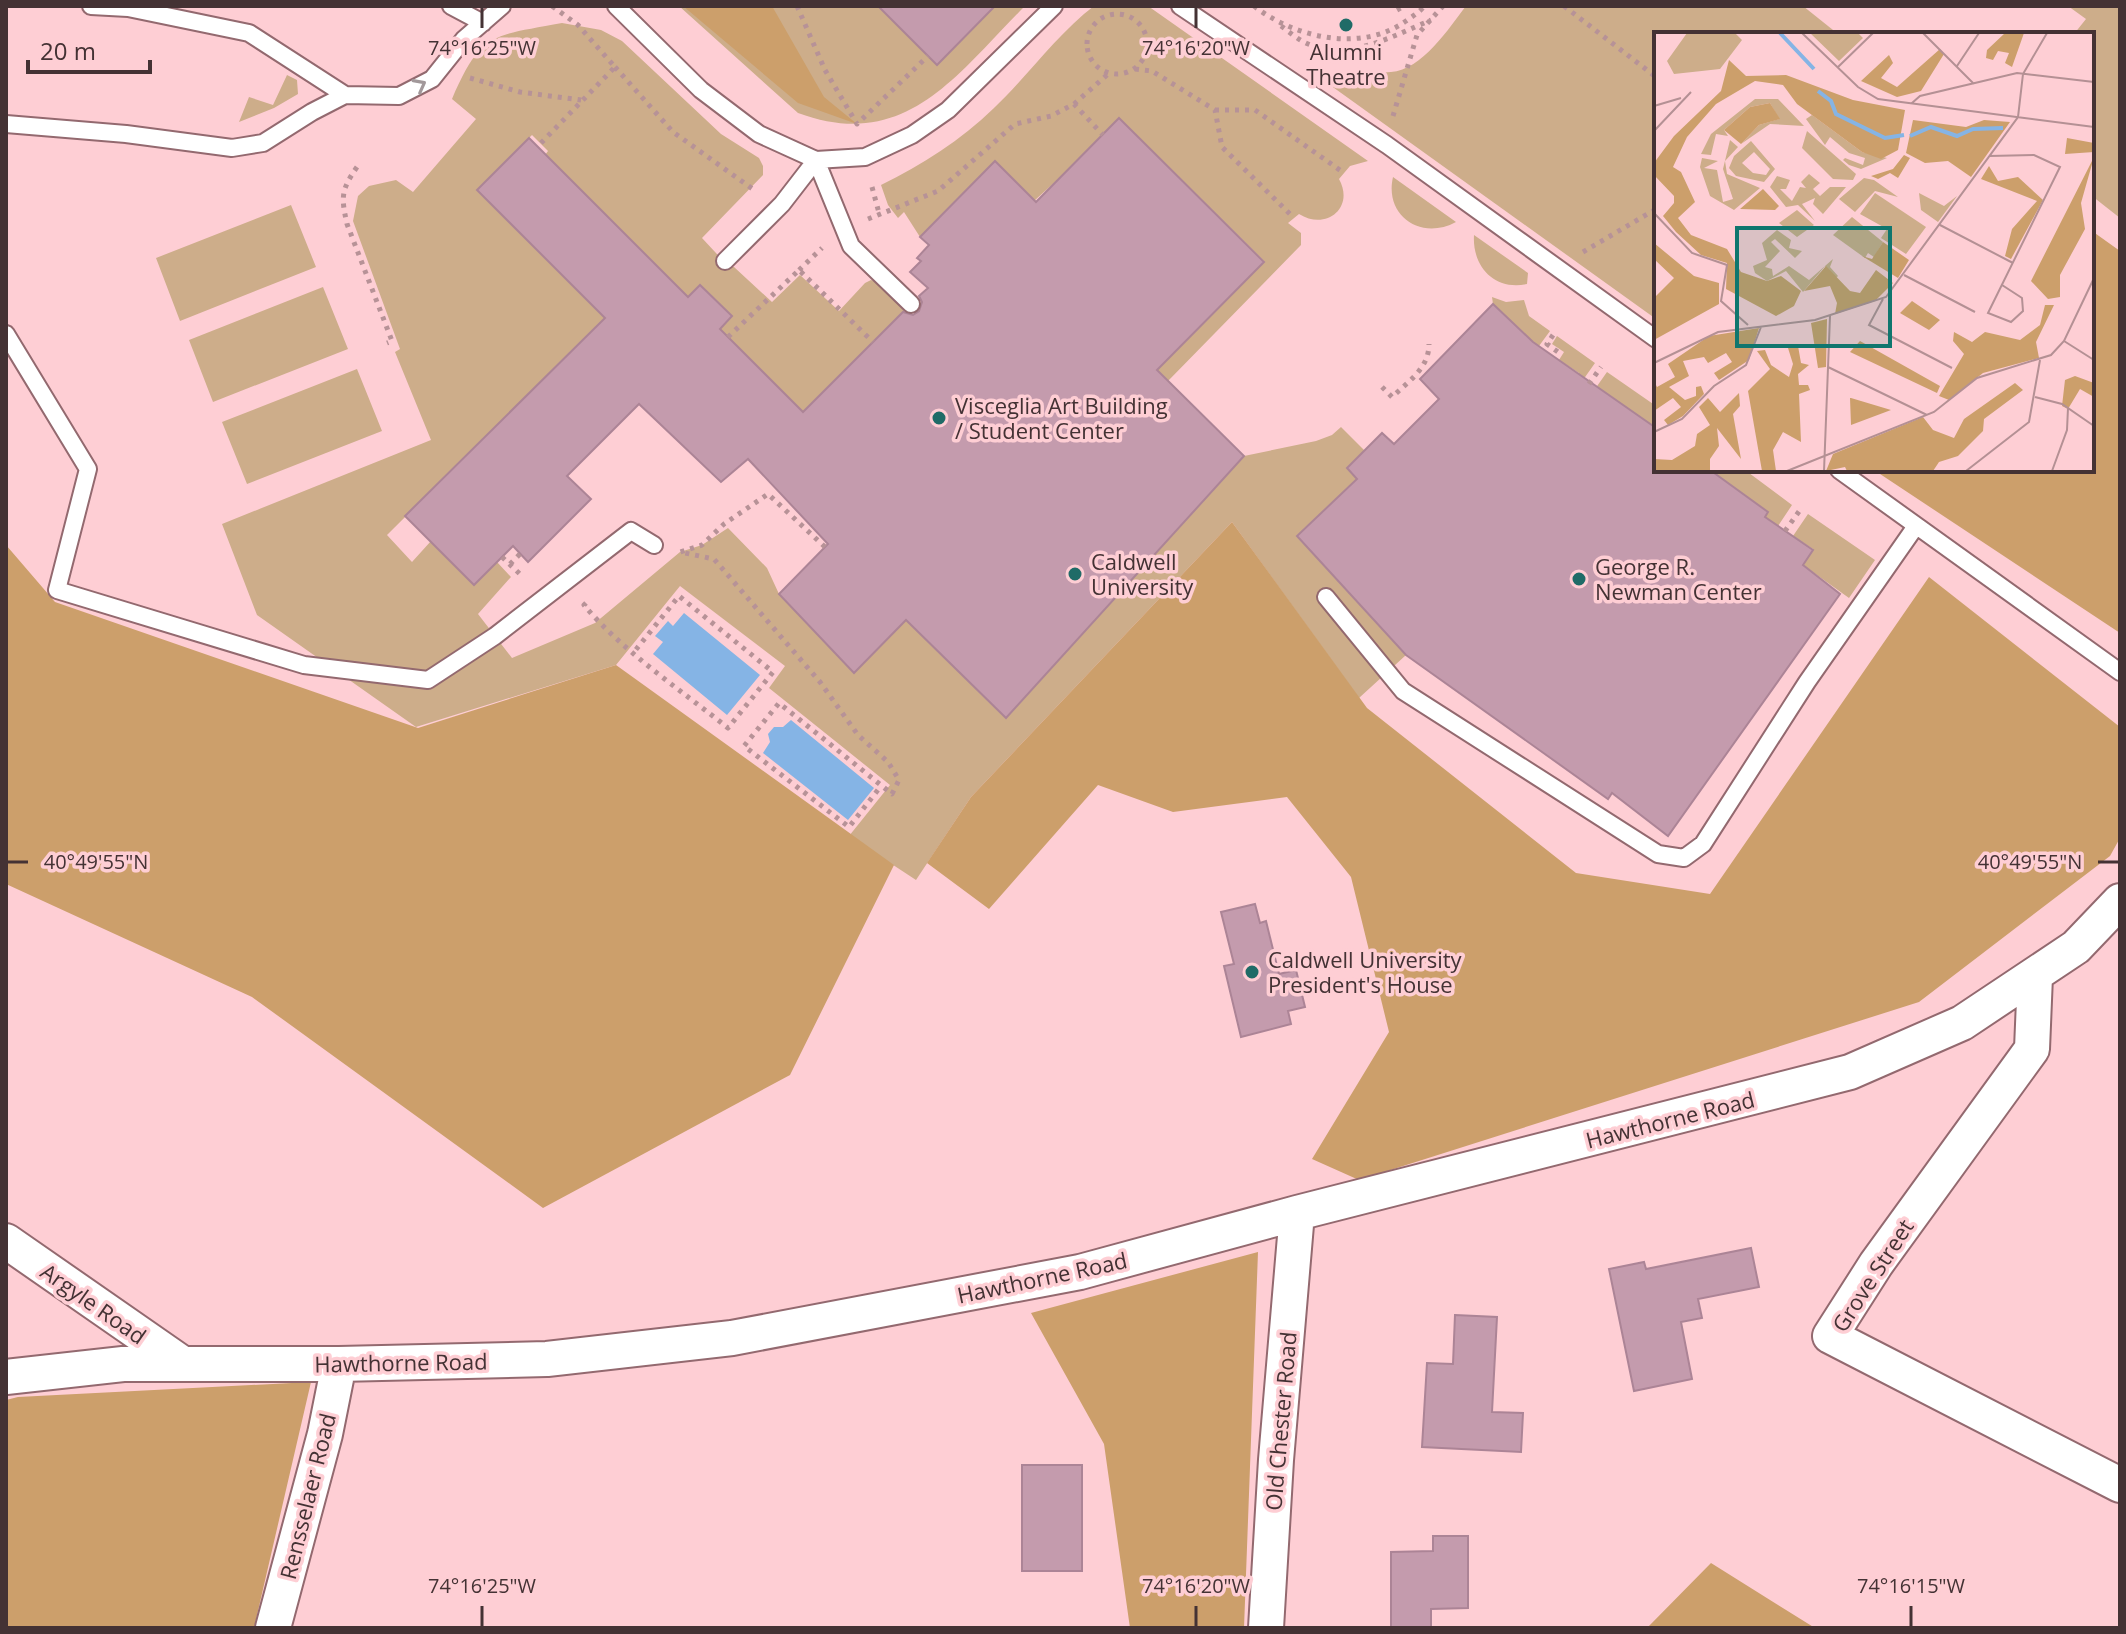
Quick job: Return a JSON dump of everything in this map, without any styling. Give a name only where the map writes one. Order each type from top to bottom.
[{"type":"street","name":"Hawthorne Road","points":[[6,1377],[123,1364],[339,1364],[547,1359],[732,1338],[1080,1272],[1297,1213],[1850,1072],[1962,1023],[2076,947],[2120,901]]},
{"type":"street","name":"Grove Street","points":[[2035,976],[2032,1049],[1876,1264],[1830,1336],[2120,1485]]},
{"type":"street","name":"Old Chester Road","points":[[1266,1628],[1276,1460],[1297,1213]]},
{"type":"street","name":"Argyle Road","points":[[6,1241],[183,1364]]},
{"type":"street","name":"Rensselaer Road","points":[[273,1628],[325,1434],[339,1364]]},
{"type":"lane","points":[[91,6],[128,8],[249,33],[345,95]]},
{"type":"lane","points":[[451,6],[483,23]]},
{"type":"lane","points":[[6,124],[126,134],[232,148],[263,143],[345,95],[399,96],[432,79],[464,39],[502,6]]},
{"type":"lane","points":[[616,6],[701,90],[759,134],[816,160],[865,157],[912,135],[948,110],[1054,6]]},
{"type":"lane","points":[[1180,6],[1387,145],[1654,338]]},
{"type":"lane","points":[[725,261],[782,204],[816,160]]},
{"type":"lane","points":[[816,160],[851,246],[911,304]]},
{"type":"lane","points":[[6,334],[88,469],[57,590],[304,665],[428,680],[495,636],[631,531],[654,545]]},
{"type":"lane","points":[[1842,472],[2120,672]]},
{"type":"lane","points":[[1326,597],[1403,691],[1658,854],[1684,858],[1703,844],[1807,682],[1916,526]]},
{"type":"path","points":[[552,6],[578,25],[673,132],[754,190]]},
{"type":"path","points":[[797,6],[825,70],[857,124],[928,56]]},
{"type":"path","points":[[1109,6],[1114,14]]},
{"type":"path","points":[[1254,6],[1305,43],[1334,50],[1377,44],[1431,20]]},
{"type":"path","points":[[1397,10],[1404,6]]},
{"type":"path","points":[[1271,19],[1305,33],[1335,39],[1370,36],[1398,27],[1424,6]]},
{"type":"path","points":[[1389,129],[1417,35],[1443,6]]},
{"type":"path","points":[[1564,6],[1654,75]]},
{"type":"path","points":[[1135,69],[1147,52],[1146,33],[1133,18],[1114,14],[1095,22],[1086,41],[1087,52],[1092,61],[1108,74],[1118,75],[1135,69],[1152,71],[1215,110],[1255,110],[1344,173]]},
{"type":"path","points":[[541,143],[615,67]]},
{"type":"path","points":[[441,68],[520,92],[582,100]]},
{"type":"path","points":[[866,220],[938,191],[1015,124],[1051,116],[1074,104],[1108,74]]},
{"type":"path","points":[[1074,104],[1103,135]]},
{"type":"path","points":[[1215,110],[1222,147],[1294,218]]},
{"type":"path","points":[[357,167],[343,188],[344,209],[392,341],[387,343]]},
{"type":"path","points":[[872,187],[879,213]]},
{"type":"path","points":[[1572,259],[1654,210]]},
{"type":"path","points":[[728,337],[799,270],[873,342]]},
{"type":"path","points":[[1553,335],[1547,344],[1558,352],[1554,356]]},
{"type":"path","points":[[1382,387],[1392,397],[1425,365],[1429,344]]},
{"type":"path","points":[[1589,384],[1601,367]]},
{"type":"path","points":[[680,552],[702,545],[724,524],[768,494],[825,547]]},
{"type":"path","points":[[1785,531],[1800,510]]},
{"type":"path","points":[[654,545],[714,559],[820,682],[858,735],[888,762],[899,780],[892,794],[779,703],[744,746],[849,827],[881,786]]},
{"type":"path","points":[[510,564],[520,554]]},
{"type":"path","points":[[502,557],[522,576]]},
{"type":"path","points":[[595,595],[584,605],[597,621],[634,652],[728,728],[773,672],[679,596],[634,652]]},
{"type":"shaded area","points":[[679,6],[1025,6],[952,80],[926,100],[899,115],[869,123],[836,123],[798,113]]},
{"type":"shaded area","points":[[683,6],[772,6],[824,97],[857,124],[798,103]]},
{"type":"shaded area","points":[[1094,6],[1148,6],[1368,161],[1350,166],[1339,179],[1343,199],[1335,214],[1319,220],[1299,214],[1288,223],[1301,233],[1301,245],[1168,381],[1157,370],[1264,261],[1122,121],[1034,201],[995,162],[920,237],[904,212],[898,218],[888,205],[881,185],[968,131]]},
{"type":"shaded area","points":[[1466,6],[1803,6],[1836,32],[1654,32],[1654,318],[1330,85],[1354,73],[1402,69],[1424,56]]},
{"type":"shaded area","points":[[2068,6],[2120,6],[2120,218],[2094,198],[2094,32],[2076,32],[2086,19]]},
{"type":"shaded area","points":[[562,23],[601,30],[622,41],[721,134],[759,158],[763,175],[702,238],[729,267],[734,267],[772,302],[800,275],[839,311],[871,280],[877,282],[904,311],[803,412],[720,329],[732,316],[700,285],[688,297],[545,155],[548,151],[532,135],[477,190],[605,318],[387,535],[412,562],[431,541],[474,584],[497,562],[511,577],[478,614],[512,658],[595,623],[680,552],[702,545],[728,528],[767,568],[779,594],[854,673],[906,620],[1006,718],[1244,456],[1316,441],[1332,435],[1341,427],[1365,451],[1357,479],[1406,655],[1359,698],[1232,522],[971,797],[916,880],[849,836],[890,785],[769,688],[785,666],[680,586],[616,665],[416,727],[257,615],[222,524],[431,440],[395,352],[400,349],[353,221],[358,196],[369,186],[396,180],[413,192],[476,119],[452,99],[472,60],[482,48],[505,35]]},
{"type":"shaded area","points":[[287,75],[297,80],[298,94],[239,122],[249,97],[273,105]]},
{"type":"shaded area","points":[[1393,177],[1456,222],[1430,228],[1408,221],[1394,203]]},
{"type":"shaded area","points":[[291,205],[316,267],[180,321],[156,258]]},
{"type":"shaded area","points":[[2094,232],[2120,251],[2120,633],[1877,472],[2094,472]]},
{"type":"shaded area","points":[[1474,235],[1528,273],[1527,284],[1505,284],[1488,274],[1477,257]]},
{"type":"shaded area","points":[[323,287],[348,349],[213,402],[189,340]]},
{"type":"shaded area","points":[[1492,297],[1506,302],[1524,300],[1529,316],[1550,331],[1539,346],[1521,336],[1522,331],[1493,304]]},
{"type":"shaded area","points":[[1557,336],[1595,363],[1583,380],[1577,376],[1579,373],[1559,360],[1564,352],[1552,344]]},
{"type":"shaded area","points":[[357,369],[382,431],[247,484],[222,422]]},
{"type":"shaded area","points":[[1607,372],[1654,405],[1654,427],[1595,389]]},
{"type":"shaded area","points":[[1713,472],[1748,472],[1792,505],[1778,526],[1765,517],[1768,512]]},
{"type":"shaded area","points":[[1808,514],[1875,560],[1849,598],[1803,565],[1813,549],[1793,536]]},
{"type":"shaded area","points":[[1232,522],[1367,708],[1576,873],[1710,894],[1929,577],[2120,727],[2120,838],[2110,856],[1919,1002],[1359,1180],[1312,1159],[1389,1032],[1351,877],[1287,797],[1173,812],[1098,785],[989,909],[927,863],[971,797]]},
{"type":"shaded area","points":[[6,545],[55,602],[418,728],[616,665],[894,865],[790,1075],[543,1208],[252,997],[6,884]]},
{"type":"shaded area","points":[[1258,1252],[1244,1628],[1130,1628],[1104,1444],[1031,1313]]},
{"type":"shaded area","points":[[311,1382],[254,1628],[6,1628],[6,1400]]},
{"type":"shaded area","points":[[1711,1563],[1815,1628],[1647,1628]]},
{"type":"water","points":[[684,613],[760,675],[727,715],[653,654],[663,642],[655,636],[668,621],[673,626]]},
{"type":"water","points":[[791,720],[874,788],[848,820],[763,753],[770,742],[768,734],[774,727],[783,727]]},
{"type":"building","points":[[878,6],[995,6],[937,65]]},
{"type":"building","name":"Visceglia Art Building / Student Center","points":[[1119,118],[1264,262],[1157,370],[1244,456],[1006,718],[906,620],[854,673],[779,594],[828,544],[748,459],[721,482],[639,404],[567,476],[591,499],[528,562],[513,546],[474,585],[405,516],[605,318],[477,190],[529,138],[688,297],[700,285],[732,316],[720,329],[803,412],[903,312],[913,315],[919,311],[922,302],[919,296],[928,288],[910,272],[921,261],[917,258],[929,245],[920,237],[995,161],[1036,202]]},
{"type":"building","name":"George R. Newman Center","points":[[1493,304],[1533,342],[1654,427],[1654,472],[1713,472],[1768,512],[1765,517],[1813,550],[1803,565],[1840,594],[1668,836],[1612,793],[1608,799],[1406,655],[1297,536],[1357,479],[1347,468],[1382,433],[1394,444],[1439,399],[1420,379]]},
{"type":"building","name":"Caldwell University President's House","points":[[1255,904],[1260,923],[1266,921],[1279,974],[1296,970],[1305,1007],[1288,1011],[1291,1024],[1241,1037],[1224,966],[1234,964],[1221,912]]},
{"type":"building","points":[[1751,1248],[1759,1287],[1698,1299],[1702,1318],[1681,1322],[1692,1379],[1634,1391],[1609,1269],[1644,1262],[1646,1269]]},
{"type":"building","points":[[1455,1315],[1497,1317],[1492,1412],[1523,1413],[1521,1452],[1422,1447],[1427,1363],[1453,1364]]},
{"type":"building","points":[[1022,1465],[1082,1465],[1082,1571],[1022,1571]]},
{"type":"building","points":[[1433,1536],[1468,1536],[1468,1608],[1431,1609],[1431,1628],[1391,1628],[1391,1552],[1433,1551]]},
{"type":"place","name":"Alumni Theatre","points":[[1346,25]]},
{"type":"place","name":"Visceglia Art Building / Student Center","points":[[939,418]]},
{"type":"place","name":"Caldwell University","points":[[1075,574]]},
{"type":"place","name":"George R. Newman Center","points":[[1579,579]]},
{"type":"place","name":"Caldwell University President's House","points":[[1252,972]]}]
